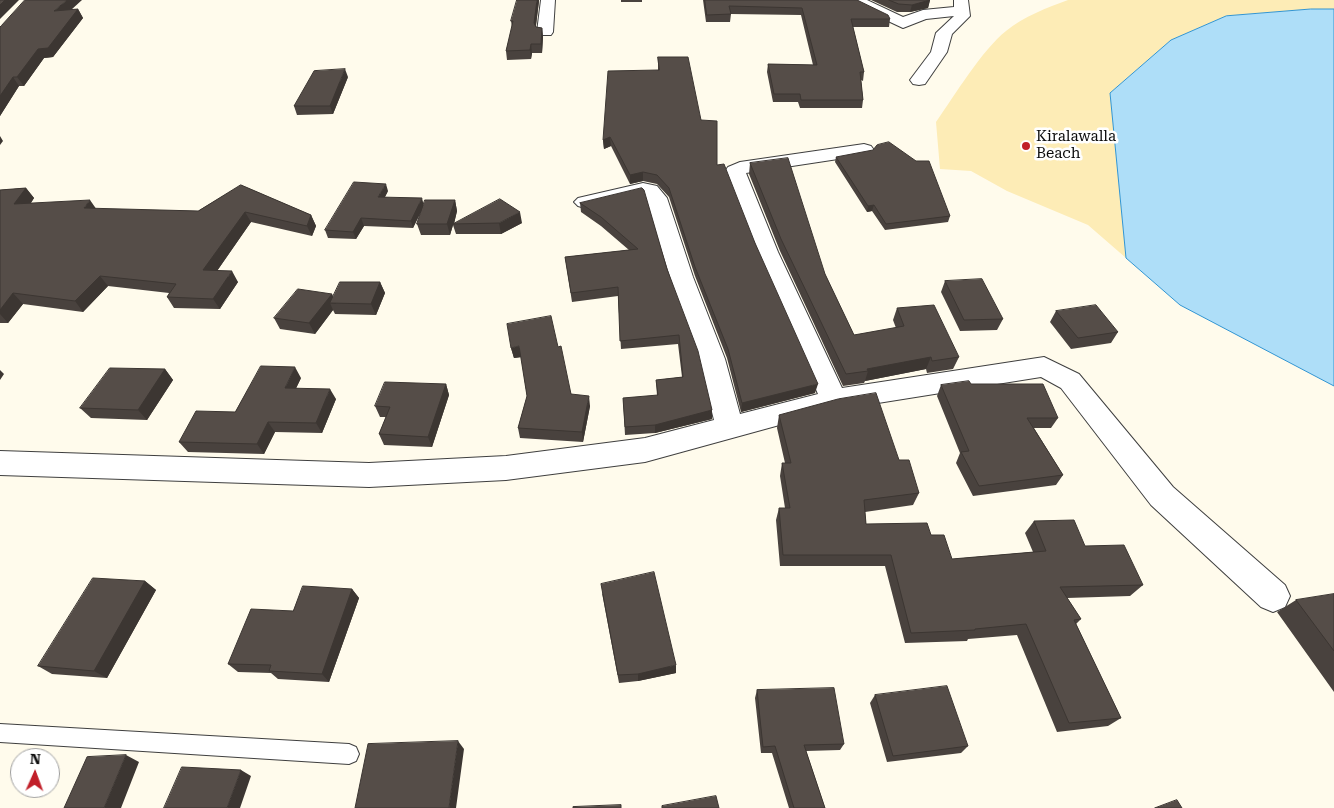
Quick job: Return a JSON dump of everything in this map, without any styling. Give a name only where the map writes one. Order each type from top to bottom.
[{"type":"street","points":[[545,32],[548,0]]},
{"type":"street","points":[[922,1],[961,5]]},
{"type":"street","points":[[859,2],[903,23],[923,15],[961,5]]},
{"type":"street","points":[[919,80],[939,52],[944,33],[962,16],[961,5]]},
{"type":"street","points":[[834,400],[767,252],[735,171],[740,168],[775,162],[864,150]]},
{"type":"street","points":[[585,202],[642,189],[650,190],[656,198],[681,277],[712,359],[730,427]]},
{"type":"street","points":[[0,463],[369,475],[506,468],[645,450],[834,400],[1044,367],[1070,381],[1162,496],[1273,596]]},
{"type":"lane","points":[[0,732],[349,754]]},
{"type":"sand","name":"Kiralawalla Beach","points":[[1068,0],[1334,0],[1334,9],[1226,16],[1171,40],[1110,93],[1126,258],[1088,225],[1007,191],[971,171],[940,169],[936,122],[978,61],[997,39],[1020,21]]},
{"type":"water","points":[[1334,9],[1334,386],[1180,305],[1126,258],[1110,93],[1171,40],[1226,16]]},
{"type":"building","points":[[25,0],[67,0],[54,11],[78,9],[48,48],[38,49],[17,77],[13,77],[0,96],[0,27]]},
{"type":"building","points":[[517,0],[537,0],[534,23],[536,27],[542,28],[541,44],[531,44],[530,50],[506,51],[513,21],[511,21]]},
{"type":"building","points":[[705,0],[857,0],[888,15],[890,19],[851,19],[864,72],[860,72],[863,100],[801,100],[800,94],[774,94],[768,64],[817,65],[802,8],[729,6],[731,14],[707,15]]},
{"type":"building","points":[[889,0],[930,0],[912,5],[899,4]]},
{"type":"building","points":[[658,57],[688,57],[701,120],[717,121],[717,165],[724,164],[755,243],[818,384],[742,403],[728,349],[695,267],[669,188],[657,175],[643,172],[630,175],[610,137],[603,140],[608,71],[659,70]]},
{"type":"building","points":[[345,69],[330,106],[294,106],[314,71]]},
{"type":"building","points":[[889,142],[916,161],[929,161],[950,216],[886,224],[874,205],[868,206],[836,157],[873,150],[877,145]]},
{"type":"building","points":[[788,158],[825,274],[854,335],[904,326],[897,308],[934,305],[959,357],[932,361],[931,357],[846,374],[781,239],[750,163]]},
{"type":"building","points":[[354,182],[386,184],[378,197],[422,198],[411,221],[361,218],[353,232],[325,230]]},
{"type":"building","points":[[241,185],[311,215],[307,226],[245,212],[203,270],[232,271],[213,299],[167,297],[176,284],[100,276],[75,301],[13,293],[0,310],[0,190],[26,188],[14,204],[90,200],[84,208],[198,211]]},
{"type":"building","points":[[642,188],[667,269],[698,351],[712,410],[655,425],[625,427],[623,398],[658,395],[656,380],[683,377],[679,335],[620,341],[618,287],[571,293],[565,257],[638,249],[601,217],[580,203]]},
{"type":"building","points":[[500,199],[520,212],[499,223],[453,224]]},
{"type":"building","points":[[425,200],[455,200],[447,224],[417,224]]},
{"type":"building","points":[[982,279],[1003,319],[964,320],[945,281]]},
{"type":"building","points":[[340,282],[380,282],[371,304],[330,303]]},
{"type":"building","points":[[298,289],[332,294],[309,323],[274,318]]},
{"type":"building","points":[[1096,305],[1118,332],[1078,338],[1056,311]]},
{"type":"building","points":[[551,316],[558,347],[561,346],[571,394],[589,396],[582,432],[518,428],[527,396],[519,346],[511,348],[507,324]]},
{"type":"building","points":[[261,366],[295,367],[285,388],[330,389],[316,423],[268,422],[257,444],[179,442],[196,411],[235,412]]},
{"type":"building","points":[[110,368],[165,369],[138,410],[80,408]]},
{"type":"building","points":[[969,381],[971,384],[1043,384],[1058,418],[1027,418],[1063,475],[979,486],[961,452],[969,451],[941,385]]},
{"type":"building","points":[[385,382],[446,384],[428,437],[379,434],[390,407],[375,406]]},
{"type":"building","points":[[876,393],[899,460],[909,460],[919,493],[864,500],[866,524],[927,523],[931,535],[944,535],[952,559],[1046,551],[1034,521],[1074,520],[1085,546],[1124,545],[1143,585],[1060,587],[1081,619],[1074,620],[1121,718],[1069,723],[1026,624],[975,630],[911,633],[891,555],[783,555],[779,508],[790,508],[782,463],[791,463],[779,415],[838,399]]},
{"type":"building","points":[[654,572],[676,665],[638,674],[618,675],[601,584]]},
{"type":"building","points":[[93,578],[145,581],[94,671],[38,666]]},
{"type":"building","points":[[303,586],[352,589],[322,674],[269,671],[271,665],[228,664],[251,609],[293,611]]},
{"type":"building","points":[[1334,594],[1334,651],[1296,600]]},
{"type":"building","points":[[947,686],[968,746],[893,756],[875,695]]},
{"type":"building","points":[[834,688],[844,744],[804,745],[825,808],[794,808],[775,746],[763,747],[757,690]]},
{"type":"building","points":[[458,741],[449,808],[355,808],[368,744]]},
{"type":"building","points":[[126,755],[104,808],[64,808],[87,757]]},
{"type":"building","points":[[182,767],[241,770],[227,808],[164,808]]},
{"type":"building","points":[[716,796],[719,808],[662,808],[662,806]]},
{"type":"building","points":[[1177,800],[1182,808],[1155,808]]},
{"type":"building","points":[[621,805],[621,808],[573,808],[573,807]]},
{"type":"place","name":"Kiralawalla Beach","points":[[1026,146]]}]
